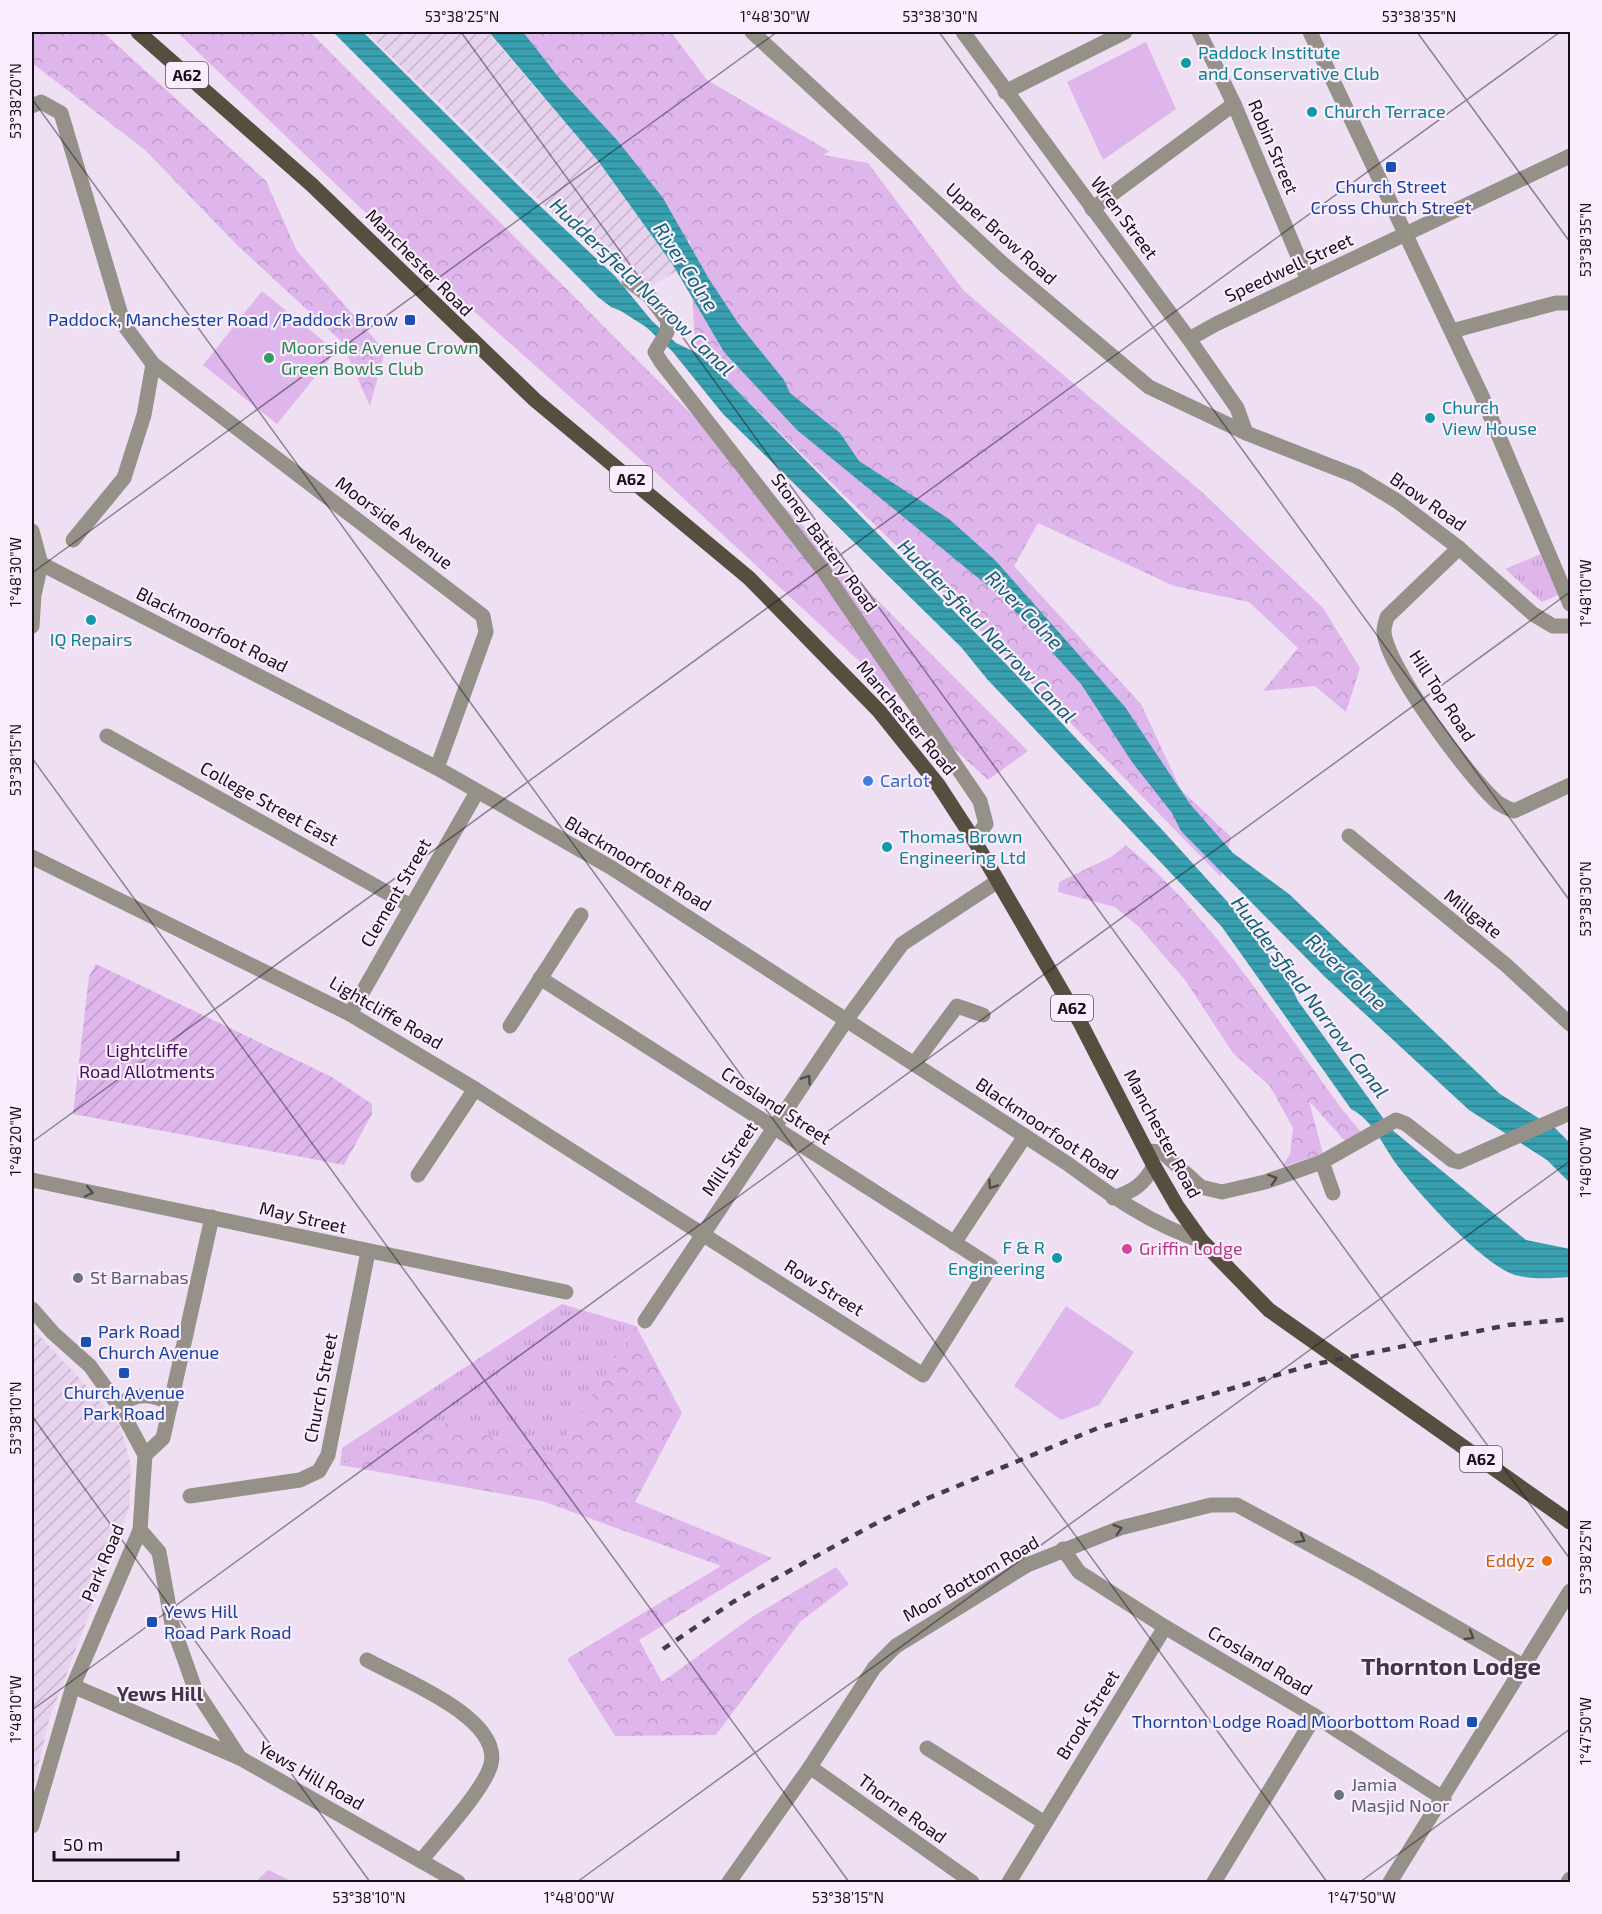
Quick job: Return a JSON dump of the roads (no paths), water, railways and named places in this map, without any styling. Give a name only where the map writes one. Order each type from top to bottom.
[{"type":"main road","name":"Manchester Road","points":[[138,32],[312,185],[535,400],[749,578],[879,711],[939,786],[974,840],[1081,1024],[1177,1206],[1202,1241],[1269,1311],[1570,1522]]},
{"type":"street","name":"Upper Brow Road","points":[[752,32],[994,256],[1088,338],[1149,387],[1246,433]]},
{"type":"street","name":"Wren Street","points":[[963,32],[1005,92],[1190,339],[1237,408],[1246,433]]},
{"type":"street","points":[[1005,92],[1125,32]]},
{"type":"street","name":"Robin Street","points":[[1199,32],[1234,105],[1308,280]]},
{"type":"street","points":[[1310,32],[1452,331],[1570,604]]},
{"type":"street","name":"Moorside Avenue","points":[[32,106],[41,102],[61,113],[124,325],[153,364],[483,616],[486,632],[437,768]]},
{"type":"street","points":[[1092,208],[1234,105]]},
{"type":"street","name":"Speedwell Street","points":[[1190,339],[1308,280],[1570,156]]},
{"type":"street","name":"Stoney Battery Road","points":[[629,281],[661,308],[668,321],[667,332],[655,352],[661,362],[823,570],[980,801],[986,824],[974,840]]},
{"type":"street","points":[[1452,331],[1556,303],[1570,303]]},
{"type":"street","points":[[73,540],[124,478],[144,415],[153,364]]},
{"type":"street","name":"Brow Road","points":[[1246,433],[1356,476],[1397,501],[1459,548],[1533,614],[1553,626],[1570,626]]},
{"type":"street","points":[[32,531],[36,562],[32,626]]},
{"type":"street","name":"Hill Top Road","points":[[1459,548],[1387,618],[1384,631],[1390,652],[1416,698],[1451,750],[1499,803],[1514,812],[1570,785]]},
{"type":"street","name":"Blackmoorfoot Road","points":[[36,562],[437,768],[612,868],[1068,1164],[1113,1198],[1182,1234],[1202,1241]]},
{"type":"street","name":"College Street East","points":[[107,736],[411,906]]},
{"type":"street","name":"Clement Street","points":[[350,1014],[477,792]]},
{"type":"street","name":"Millgate","points":[[1349,837],[1506,965],[1570,1024]]},
{"type":"street","name":"Lightcliffe Road","points":[[32,857],[350,1014],[474,1089],[703,1235]]},
{"type":"street","name":"Mill Street","points":[[645,1321],[847,1019],[902,944],[998,881]]},
{"type":"street","points":[[510,1026],[581,915]]},
{"type":"street","name":"Crosland Street","points":[[540,978],[991,1266]]},
{"type":"street","points":[[914,1064],[957,1006],[983,1015]]},
{"type":"street","points":[[418,1175],[474,1089]]},
{"type":"street","points":[[1147,1151],[1162,1152],[1201,1186],[1222,1192],[1265,1182],[1322,1162],[1390,1122],[1399,1120],[1406,1124],[1456,1162],[1565,1115]]},
{"type":"street","points":[[954,1243],[1025,1136]]},
{"type":"street","points":[[1322,1162],[1333,1193]]},
{"type":"street","points":[[1113,1198],[1135,1191],[1145,1181],[1154,1166]]},
{"type":"street","name":"May Street","points":[[32,1180],[566,1292]]},
{"type":"street","points":[[32,1309],[53,1333],[90,1366],[118,1405],[145,1455],[163,1438],[212,1217]]},
{"type":"street","name":"Row Street","points":[[703,1235],[923,1375],[991,1266]]},
{"type":"street","name":"Church Street","points":[[190,1496],[300,1480],[319,1471],[328,1455],[368,1252]]},
{"type":"street","points":[[118,1405],[134,1395],[153,1394],[171,1403]]},
{"type":"street","name":"Park Road","points":[[32,1826],[73,1686],[140,1530],[145,1455]]},
{"type":"street","name":"Moor Bottom Road","points":[[729,1882],[810,1767],[874,1668],[896,1646],[1027,1565],[1120,1528],[1211,1504],[1238,1504],[1523,1666]]},
{"type":"street","name":"Yews Hill Road","points":[[140,1530],[159,1552],[172,1624],[195,1689],[240,1758],[458,1882]]},
{"type":"street","name":"Crosland Road","points":[[1063,1549],[1079,1572],[1315,1716],[1444,1799]]},
{"type":"street","points":[[1390,1882],[1444,1799],[1570,1590]]},
{"type":"street","name":"Brook Street","points":[[1009,1882],[1166,1627]]},
{"type":"street","points":[[367,1660],[447,1702],[483,1731],[489,1747],[492,1763],[482,1783],[421,1861]]},
{"type":"street","points":[[73,1686],[151,1722],[240,1758]]},
{"type":"street","points":[[1214,1882],[1315,1716]]},
{"type":"street","points":[[927,1748],[1045,1823]]},
{"type":"street","name":"Thorne Road","points":[[810,1767],[972,1882]]},
{"type":"water","points":[[333,32],[363,32],[525,192],[615,276],[652,321],[676,343],[703,356],[1009,667],[1234,909],[1288,980],[1298,1001],[1391,1129],[1526,1240],[1570,1249],[1570,1277],[1535,1278],[1515,1275],[1486,1258],[1452,1227],[1397,1165],[1372,1127],[1351,1109],[1222,927],[987,679],[961,647],[723,414],[672,351],[646,327],[598,297]]},
{"type":"water","name":"River Colne","points":[[489,32],[523,32],[560,79],[617,140],[663,198],[709,279],[738,323],[784,380],[790,393],[840,433],[859,461],[949,519],[995,560],[1125,707],[1190,804],[1233,853],[1289,894],[1500,1094],[1556,1129],[1570,1143],[1570,1183],[1547,1160],[1469,1110],[1325,977],[1181,831],[1172,813],[1132,762],[1081,684],[1004,599],[797,430],[724,352],[673,265],[599,162]]},
{"type":"railway","points":[[663,1649],[733,1602],[869,1527],[926,1499],[1098,1428],[1311,1365],[1508,1325],[1570,1319]]},
{"type":"place","name":"Paddock Institute and Conservative Club","points":[[1186,63]]},
{"type":"place","name":"Church Terrace","points":[[1312,112]]},
{"type":"place","name":"Church Street Cross Church Street","points":[[1391,167]]},
{"type":"place","name":"Paddock, Manchester Road /Paddock Brow","points":[[410,320]]},
{"type":"place","name":"Moorside Avenue Crown Green Bowls Club","points":[[269,358]]},
{"type":"place","name":"Church View House","points":[[1430,418]]},
{"type":"place","name":"IQ Repairs","points":[[91,620]]},
{"type":"place","name":"Carlot","points":[[868,781]]},
{"type":"place","name":"Thomas Brown Engineering Ltd","points":[[887,847]]},
{"type":"place","name":"Griffin Lodge","points":[[1127,1249]]},
{"type":"place","name":"F & R Engineering","points":[[1057,1258]]},
{"type":"place","name":"St Barnabas","points":[[78,1278]]},
{"type":"place","name":"Park Road Church Avenue","points":[[86,1342]]},
{"type":"place","name":"Church Avenue Park Road","points":[[124,1373]]},
{"type":"place","name":"Eddyz","points":[[1547,1561]]},
{"type":"place","name":"Yews Hill Road Park Road","points":[[152,1622]]},
{"type":"place","name":"Thornton Lodge Road Moorbottom Road","points":[[1472,1722]]},
{"type":"place","name":"Jamia Masjid Noor","points":[[1339,1795]]},
{"type":"district","name":"Thornton Lodge","points":[[1451,1667]]},
{"type":"district","name":"Yews Hill","points":[[160,1694]]},
{"type":"water label","name":"Huddersfield Narrow Canal","points":[[642,287]]},
{"type":"water label","name":"Huddersfield Narrow Canal","points":[[987,631]]},
{"type":"water label","name":"Huddersfield Narrow Canal","points":[[1310,997]]},
{"type":"park label","name":"Lightcliffe Road Allotments","points":[[147,1061]]}]
